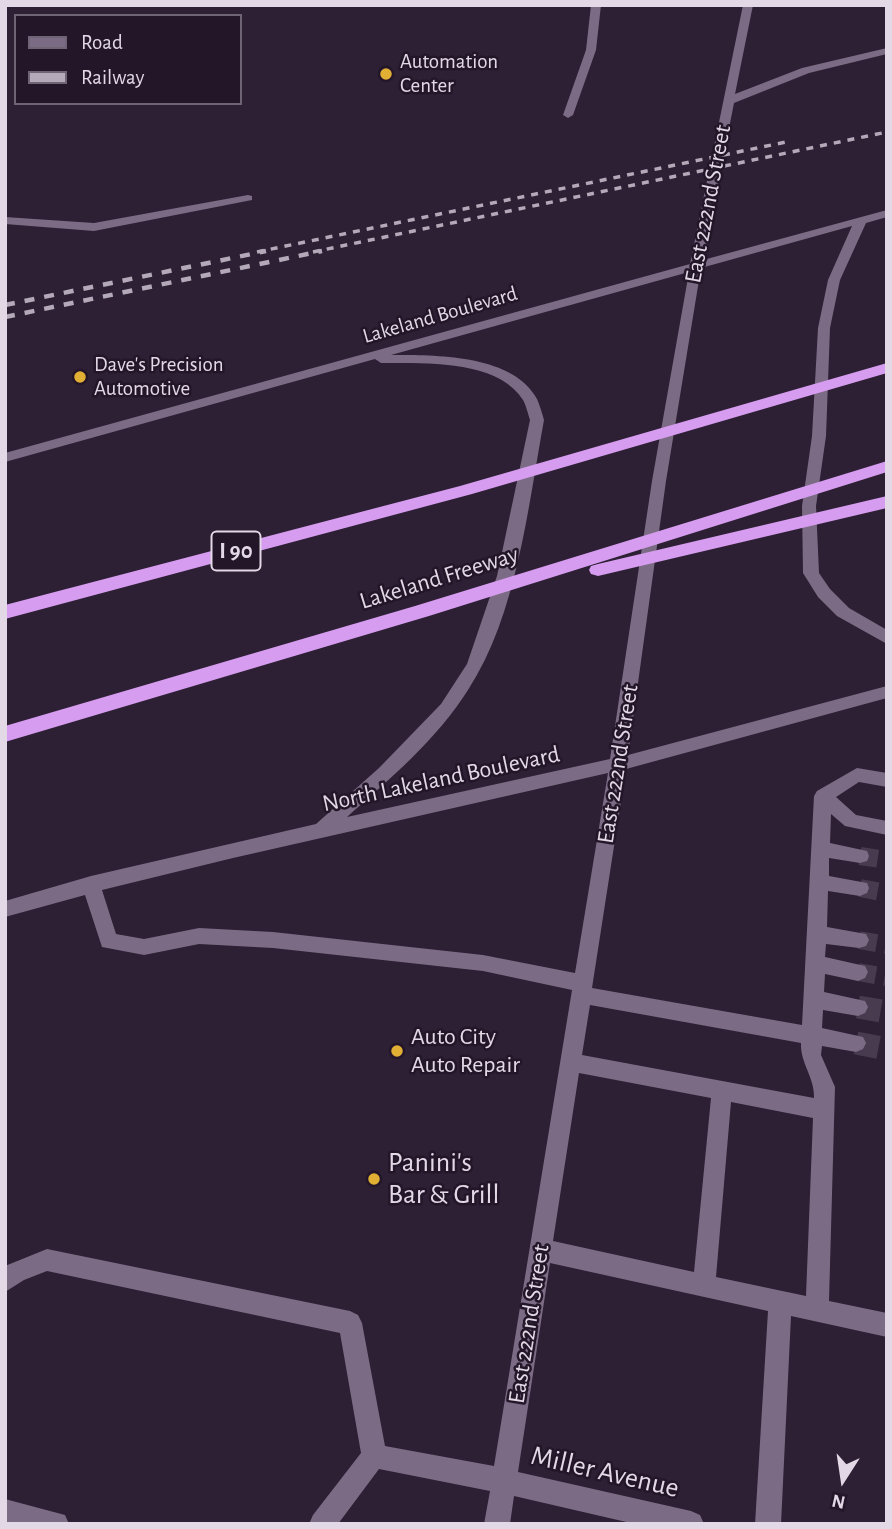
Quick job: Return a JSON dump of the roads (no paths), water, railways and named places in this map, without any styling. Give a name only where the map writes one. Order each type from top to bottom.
[{"type":"highway","points":[[856,376],[887,360]]},
{"type":"highway","name":"I 90","points":[[5,612],[466,490],[887,368]]},
{"type":"highway","name":"Lakeland Freeway","points":[[5,734],[422,611],[887,466]]},
{"type":"highway","points":[[422,611],[887,502]]},
{"type":"street","points":[[568,116],[592,50],[596,5]]},
{"type":"street","name":"East 222nd Street","points":[[497,1524],[618,765],[659,481],[696,264],[748,5]]},
{"type":"street","points":[[727,102],[773,79],[808,68],[887,51]]},
{"type":"street","points":[[5,220],[94,227],[248,198]]},
{"type":"street","name":"Lakeland Boulevard","points":[[5,458],[887,213]]},
{"type":"street","points":[[861,220],[834,280],[824,328],[819,436],[809,506],[811,573],[824,593],[843,612],[887,638]]},
{"type":"street","points":[[320,831],[420,738],[474,666],[490,626],[510,552],[537,420],[534,401],[504,374],[480,366],[447,361],[361,359]]},
{"type":"street","name":"North Lakeland Boulevard","points":[[5,909],[92,884],[618,765],[887,692]]},
{"type":"street","points":[[823,796],[857,775],[887,780]]},
{"type":"street","points":[[823,796],[851,821],[887,828]]},
{"type":"street","points":[[817,1310],[825,1087],[811,1055],[823,796]]},
{"type":"street","points":[[820,849],[860,856]]},
{"type":"street","points":[[819,882],[860,888]]},
{"type":"street","points":[[92,884],[109,941],[144,947],[199,936],[274,940],[483,963],[582,989],[856,1044]]},
{"type":"street","points":[[816,933],[859,940]]},
{"type":"street","points":[[815,964],[858,972]]},
{"type":"street","points":[[813,999],[858,1007]]},
{"type":"street","points":[[570,1062],[825,1110]]},
{"type":"street","points":[[704,1287],[722,1090]]},
{"type":"street","points":[[541,1250],[887,1325]]},
{"type":"street","points":[[5,1281],[16,1272],[47,1260],[350,1323],[374,1456],[322,1524]]},
{"type":"street","points":[[768,1524],[780,1303]]},
{"type":"street","name":"Miller Avenue","points":[[374,1456],[504,1481],[691,1524]]},
{"type":"street","points":[[5,1511],[56,1524]]},
{"type":"tunnel","points":[[860,856],[887,860]]},
{"type":"tunnel","points":[[860,888],[887,893]]},
{"type":"tunnel","points":[[859,940],[887,945]]},
{"type":"tunnel","points":[[858,972],[887,977]]},
{"type":"tunnel","points":[[858,1007],[887,1012]]},
{"type":"tunnel","points":[[856,1043],[887,1049]]},
{"type":"railway","points":[[313,252],[887,132]]},
{"type":"railway","points":[[257,252],[786,142]]},
{"type":"railway","points":[[5,305],[266,251]]},
{"type":"railway","points":[[5,317],[322,251]]},
{"type":"place","name":"Automation Center","points":[[386,74]]},
{"type":"place","name":"Dave's Precision Automotive","points":[[80,377]]},
{"type":"place","name":"Auto City Auto Repair","points":[[397,1051]]},
{"type":"place","name":"Panini's Bar & Grill","points":[[374,1179]]}]
